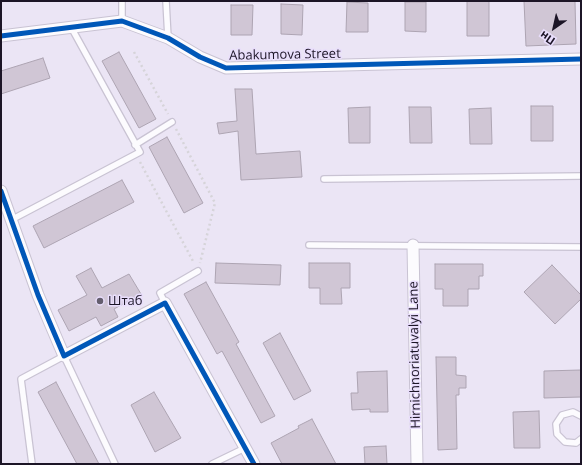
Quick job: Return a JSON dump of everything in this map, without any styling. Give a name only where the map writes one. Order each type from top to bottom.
[{"type":"street","name":"Abakumova Street","points":[[1,36],[122,21],[168,38],[200,57],[226,68],[581,59]]},
{"type":"street","points":[[1,191],[38,295],[64,356],[165,303],[254,464]]},
{"type":"street","name":"Hirnichnoriatuvalyi Lane","points":[[413,245],[417,464]]},
{"type":"lane","points":[[122,1],[122,21]]},
{"type":"lane","points":[[166,1],[168,38]]},
{"type":"lane","points":[[11,220],[140,152],[71,28]]},
{"type":"lane","points":[[135,145],[172,122]]},
{"type":"lane","points":[[324,179],[581,176]]},
{"type":"lane","points":[[309,245],[581,247]]},
{"type":"lane","points":[[165,303],[160,293],[198,271]]},
{"type":"lane","points":[[32,464],[21,379],[64,356],[114,464]]},
{"type":"lane","points":[[581,416],[573,412],[562,415],[556,424],[557,434],[565,442],[576,443],[581,439]]},
{"type":"lane","points":[[212,464],[245,448]]},
{"type":"path","points":[[134,52],[215,203],[198,271]]},
{"type":"path","points":[[136,154],[198,271]]},
{"type":"building","points":[[467,1],[489,1],[489,36],[467,36]]},
{"type":"building","points":[[524,1],[575,1],[576,44],[526,46]]},
{"type":"building","points":[[347,2],[368,3],[368,32],[346,32]]},
{"type":"building","points":[[405,2],[426,2],[426,32],[405,31]]},
{"type":"building","points":[[281,4],[303,5],[302,35],[281,34]]},
{"type":"building","points":[[231,5],[253,5],[252,35],[231,35]]},
{"type":"building","points":[[119,52],[156,119],[139,128],[102,61]]},
{"type":"building","points":[[43,58],[50,78],[1,94],[1,71]]},
{"type":"building","points":[[235,89],[252,89],[256,154],[300,151],[302,177],[241,180],[238,131],[219,134],[217,123],[237,121]]},
{"type":"building","points":[[531,106],[553,106],[553,141],[531,141]]},
{"type":"building","points":[[370,107],[370,143],[349,143],[348,108]]},
{"type":"building","points":[[409,107],[431,107],[432,143],[410,143]]},
{"type":"building","points":[[491,108],[492,144],[470,144],[469,109]]},
{"type":"building","points":[[167,137],[203,203],[184,213],[149,147]]},
{"type":"building","points":[[122,180],[134,202],[44,248],[33,226]]},
{"type":"building","points":[[216,263],[281,265],[280,285],[215,283]]},
{"type":"building","points":[[309,263],[350,263],[350,288],[341,288],[342,304],[320,304],[320,288],[309,288]]},
{"type":"building","points":[[435,264],[483,264],[483,276],[479,276],[479,289],[468,289],[468,306],[443,306],[443,289],[435,289]]},
{"type":"building","points":[[552,265],[581,295],[581,299],[555,324],[524,292]]},
{"type":"building","name":"Штаб","points":[[91,268],[102,288],[129,274],[141,294],[114,309],[118,317],[101,326],[96,317],[69,331],[58,310],[87,295],[76,276]]},
{"type":"building","points":[[206,282],[239,342],[236,344],[275,416],[261,423],[222,351],[217,354],[184,294]]},
{"type":"building","points":[[280,333],[311,391],[294,400],[263,343]]},
{"type":"building","points":[[436,357],[456,357],[456,375],[466,376],[466,388],[459,388],[459,395],[456,395],[457,449],[438,450]]},
{"type":"building","points":[[581,370],[581,397],[544,398],[544,371]]},
{"type":"building","points":[[387,371],[388,412],[370,412],[370,409],[352,410],[351,393],[358,393],[357,372]]},
{"type":"building","points":[[56,382],[99,464],[77,464],[38,392]]},
{"type":"building","points":[[154,392],[181,438],[155,452],[131,405]]},
{"type":"building","points":[[539,411],[540,448],[514,448],[513,412]]},
{"type":"building","points":[[312,419],[336,464],[282,464],[271,443]]},
{"type":"building","points":[[386,446],[387,464],[365,464],[364,447]]},
{"type":"cycle path","points":[[1,36],[122,21],[168,38],[200,57],[226,68],[581,59]]},
{"type":"cycle path","points":[[1,191],[38,295],[64,356],[165,303],[254,464]]},
{"type":"place","name":"Штаб","points":[[100,301]]}]
